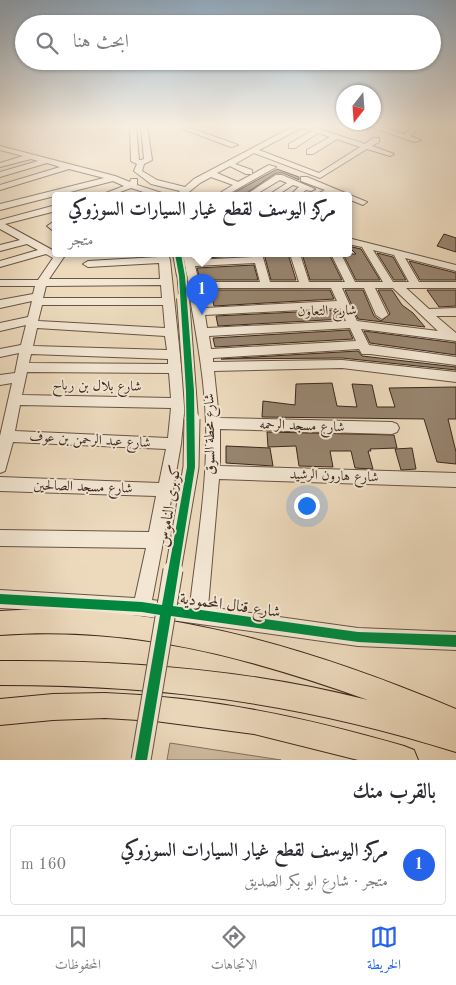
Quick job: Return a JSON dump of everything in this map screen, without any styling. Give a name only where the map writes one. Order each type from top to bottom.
[{"type":"main road","points":[[0,623],[50,621],[121,624],[203,637],[331,674],[416,705],[456,722]]},
{"type":"main road","points":[[0,673],[99,674],[230,685],[337,705],[456,738]]},
{"type":"main road","points":[[0,712],[62,706],[108,705],[200,711],[292,728],[404,760]]},
{"type":"street","points":[[0,166],[14,161]]},
{"type":"street","points":[[0,175],[44,161]]},
{"type":"street","points":[[48,161],[112,178],[147,192]]},
{"type":"street","points":[[136,161],[141,163],[145,161]]},
{"type":"street","points":[[181,191],[231,161]]},
{"type":"street","points":[[214,175],[239,161]]},
{"type":"street","points":[[138,171],[151,182],[181,191],[240,161]]},
{"type":"street","points":[[253,161],[272,166],[338,192]]},
{"type":"street","points":[[282,161],[320,176],[343,161]]},
{"type":"street","points":[[133,186],[141,163]]},
{"type":"street","points":[[234,166],[248,172]]},
{"type":"street","points":[[227,192],[272,166]]},
{"type":"street","points":[[0,188],[30,178],[54,174],[67,167]]},
{"type":"street","points":[[214,175],[234,184]]},
{"type":"street","points":[[255,192],[281,177],[318,192]]},
{"type":"street","points":[[30,178],[40,188]]},
{"type":"street","points":[[58,192],[112,178]]},
{"type":"street","points":[[277,192],[293,182]]},
{"type":"street","points":[[114,192],[133,186]]},
{"type":"street","points":[[298,192],[305,187]]},
{"type":"street","points":[[0,207],[52,194]]},
{"type":"street","points":[[352,198],[363,202]]},
{"type":"street","points":[[2,227],[52,209]]},
{"type":"street","points":[[2,227],[52,251]]},
{"type":"street","points":[[0,248],[28,241]]},
{"type":"street","points":[[352,241],[370,243],[456,262]]},
{"type":"street","points":[[370,243],[397,253],[456,268]]},
{"type":"street","points":[[370,243],[393,285],[455,339]]},
{"type":"street","points":[[397,253],[416,285]]},
{"type":"street","points":[[0,264],[52,255]]},
{"type":"street","points":[[1,460],[7,436],[6,417],[15,400],[41,284],[56,257]]},
{"type":"street","points":[[88,264],[164,257],[178,403],[174,444],[166,490],[142,607]]},
{"type":"street","name":"كوبرى الناموس","points":[[142,760],[191,467],[192,426],[188,270],[180,257]]},
{"type":"street","points":[[188,270],[231,257],[258,257],[266,285]]},
{"type":"street","points":[[296,257],[305,285]]},
{"type":"street","points":[[338,257],[352,285]]},
{"type":"street","points":[[188,270],[266,285],[456,285]]},
{"type":"street","name":"شارع محطة السوق","points":[[188,270],[207,360],[213,423],[212,472],[198,615]]},
{"type":"street","points":[[0,283],[166,282]]},
{"type":"street","points":[[335,285],[374,367]]},
{"type":"street","points":[[368,285],[382,315]]},
{"type":"street","points":[[0,304],[37,299],[168,302]]},
{"type":"street","points":[[198,312],[344,304]]},
{"type":"street","points":[[426,313],[456,312]]},
{"type":"street","points":[[0,327],[32,322],[171,332]]},
{"type":"street","name":"شارع التعاون","points":[[202,332],[353,324],[455,339]]},
{"type":"street","points":[[207,360],[364,347],[456,361]]},
{"type":"street","points":[[0,353],[26,349],[174,362]]},
{"type":"street","points":[[207,360],[374,367],[456,377]]},
{"type":"street","points":[[0,380],[21,372],[174,362]]},
{"type":"street","name":"شارع بلال بن رباح","points":[[15,400],[178,403]]},
{"type":"street","name":"شارع مسجد الرحمه","points":[[213,423],[392,428]]},
{"type":"street","name":"شارع عبد الرحمن بن عوف","points":[[7,436],[174,444]]},
{"type":"street","name":"شارع هارون الرشيد","points":[[212,472],[456,480]]},
{"type":"street","name":"شارع مسجد الصالحين","points":[[0,484],[166,490]]},
{"type":"street","points":[[0,538],[157,540]]},
{"type":"street","name":"شارع قنال المحمودية","points":[[0,599],[142,607],[358,637],[456,641]]},
{"type":"shaded area","points":[[170,743],[281,760],[167,760]]},
{"type":"building","points":[[277,169],[299,177],[299,180],[283,173],[276,173],[248,192],[235,192]]},
{"type":"building","points":[[444,234],[456,238],[456,252],[437,246]]},
{"type":"building","points":[[352,247],[361,249],[380,280],[356,280],[344,257],[352,257],[352,254],[356,254],[352,250]]},
{"type":"building","points":[[377,253],[393,257],[406,280],[394,280]]},
{"type":"building","points":[[265,257],[289,257],[296,280],[271,280]]},
{"type":"building","points":[[303,257],[330,257],[342,280],[310,280]]},
{"type":"building","points":[[409,261],[456,273],[456,280],[420,280]]},
{"type":"building","points":[[254,265],[258,280],[200,280],[197,268]]},
{"type":"building","points":[[210,290],[330,290],[334,299],[214,306]]},
{"type":"building","points":[[345,290],[363,290],[374,316],[381,321],[390,314],[378,290],[392,290],[402,305],[413,313],[425,327],[358,319]]},
{"type":"building","points":[[427,290],[456,290],[456,306],[439,307]]},
{"type":"building","points":[[339,310],[343,319],[218,326],[216,316]]},
{"type":"building","points":[[349,330],[353,339],[215,347],[213,338]]},
{"type":"building","points":[[364,331],[456,343],[456,355],[370,343]]},
{"type":"building","points":[[358,351],[362,356],[456,367],[456,370],[342,358],[221,359]]},
{"type":"building","points":[[332,383],[337,406],[357,407],[352,384],[372,385],[377,407],[395,407],[389,388],[456,387],[456,419],[448,419],[456,452],[456,464],[437,462],[424,419],[262,417],[263,401],[295,405],[296,384]]},
{"type":"building","points":[[267,432],[394,435],[397,448],[370,449],[371,451],[368,451],[373,469],[355,468],[351,451],[330,451],[333,467],[299,466],[296,446],[268,447]]},
{"type":"building","points":[[226,446],[270,448],[273,466],[226,463]]},
{"type":"building","points":[[412,448],[416,469],[401,470],[395,449]]},
{"type":"cycle path","points":[[141,760],[191,467],[190,391],[182,276],[179,257]]},
{"type":"cycle path","points":[[0,599],[142,607],[358,637],[456,641]]},
{"type":"place","name":"مركز اليوسف لقطع غيار السيارات السوزوكي","points":[[202,315]]}]
